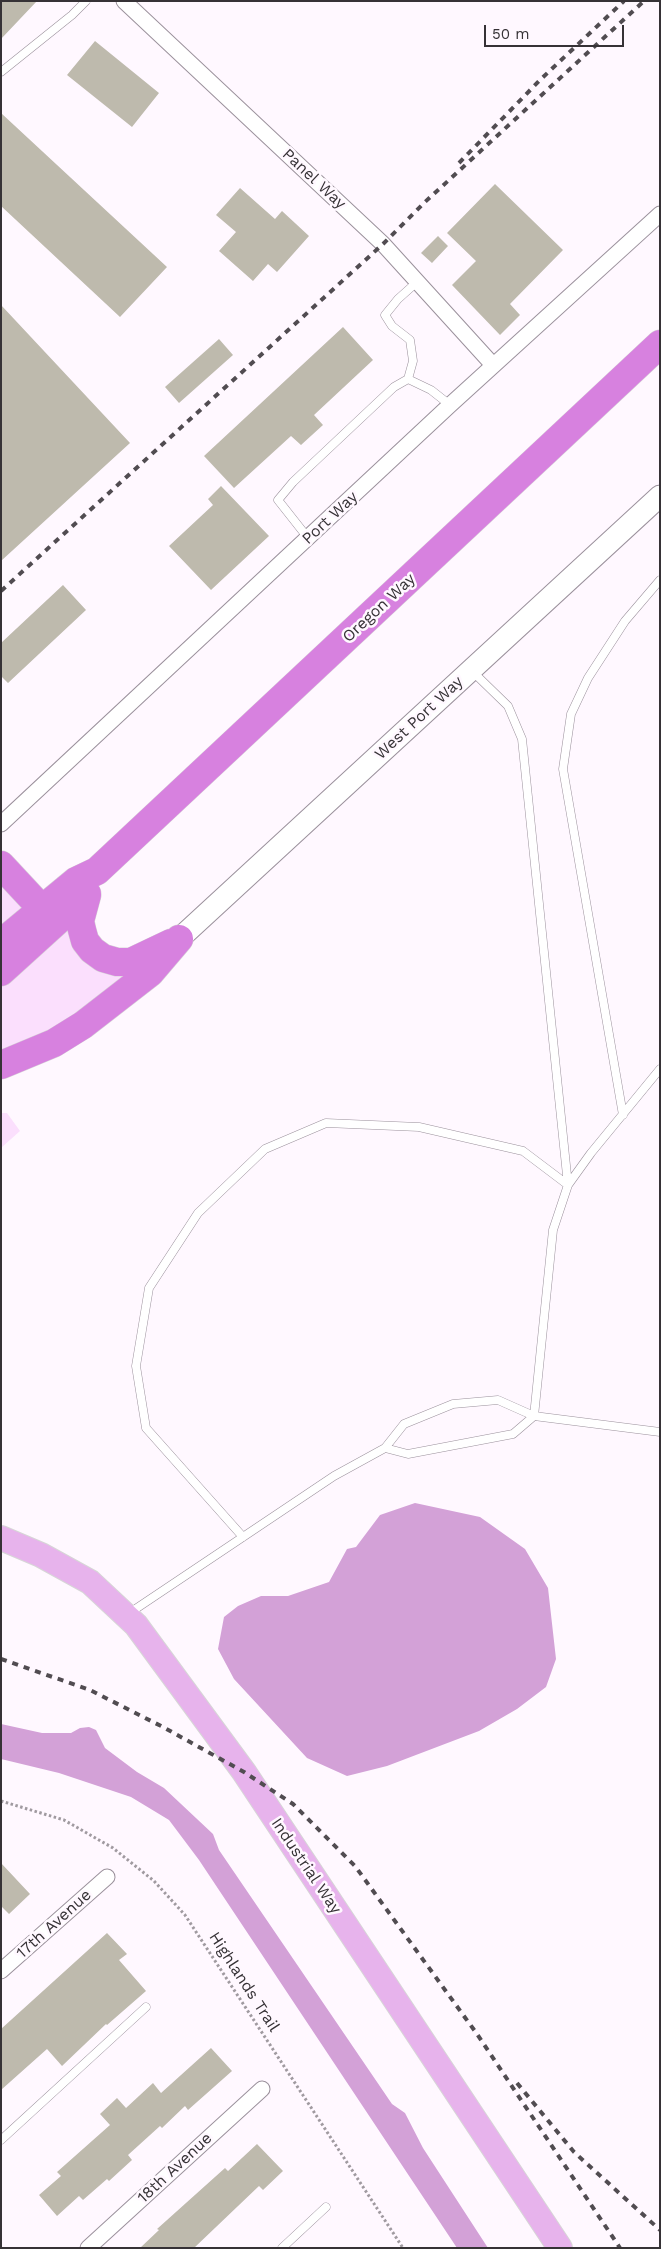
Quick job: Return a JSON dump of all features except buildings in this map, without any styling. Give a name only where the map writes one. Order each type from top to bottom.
[{"type":"highway","name":"Oregon Way","points":[[1,972],[92,883],[660,344]]},
{"type":"highway","points":[[1,865],[42,909]]},
{"type":"highway","name":"Oregon Way","points":[[1,943],[76,881],[92,883]]},
{"type":"highway","points":[[92,883],[80,921],[85,941],[92,950],[103,958],[117,962],[131,962],[179,939]]},
{"type":"highway","points":[[1,1065],[54,1043],[83,1026],[150,973],[179,939]]},
{"type":"main road","name":"Industrial Way","points":[[1,1538],[41,1555],[90,1582],[136,1625],[244,1772],[560,2248]]},
{"type":"street","name":"Panel Way","points":[[124,1],[383,244],[494,365]]},
{"type":"street","name":"Port Way","points":[[3,819],[450,405],[660,214]]},
{"type":"street","name":"West Port Way","points":[[179,939],[660,496]]},
{"type":"street","name":"17th Avenue","points":[[1,1971],[107,1877]]},
{"type":"street","name":"18th Avenue","points":[[88,2248],[262,2089]]},
{"type":"lane","points":[[1,72],[72,15],[86,1]]},
{"type":"lane","points":[[308,538],[278,500],[293,482],[394,387],[408,379],[413,361],[410,340],[392,326],[385,315],[398,299],[417,282]]},
{"type":"lane","points":[[408,379],[431,390],[450,405]]},
{"type":"lane","points":[[623,1115],[563,769],[571,714],[588,678],[625,621],[660,580]]},
{"type":"lane","points":[[471,670],[508,706],[522,739],[568,1185]]},
{"type":"lane","points":[[385,1448],[408,1454],[513,1434],[534,1416],[553,1230],[568,1185],[591,1153],[660,1069]]},
{"type":"lane","points":[[243,1537],[146,1428],[136,1366],[149,1288],[198,1213],[265,1149],[326,1123],[418,1127],[523,1151],[568,1185]]},
{"type":"lane","points":[[126,1616],[334,1476],[385,1448],[404,1424],[453,1404],[498,1400],[534,1416],[660,1432]]},
{"type":"lane","points":[[1,2140],[146,2007]]},
{"type":"lane","points":[[282,2248],[326,2207]]},
{"type":"path","name":"Highlands Trail","points":[[1,1801],[64,1820],[113,1848],[154,1881],[185,1915],[403,2248]]},
{"type":"shaded area","points":[[1,865],[42,909],[1,943]]},
{"type":"shaded area","points":[[65,916],[82,930],[150,973],[1,1065],[1,972]]},
{"type":"shaded area","points":[[1,1113],[7,1113],[20,1131],[1,1148]]},
{"type":"shaded area","points":[[415,1503],[480,1517],[525,1549],[548,1588],[556,1659],[546,1687],[517,1709],[479,1731],[387,1766],[347,1776],[307,1758],[234,1679],[218,1649],[224,1617],[238,1606],[261,1596],[288,1596],[329,1582],[347,1549],[356,1547],[380,1515]]},
{"type":"shaded area","points":[[1,1724],[42,1733],[71,1733],[80,1728],[89,1727],[96,1730],[105,1748],[137,1772],[164,1788],[213,1834],[219,1850],[392,2104],[405,2113],[423,2148],[488,2248],[457,2248],[199,1860],[169,1820],[131,1797],[59,1773],[1,1759]]},
{"type":"railway","points":[[459,163],[541,79],[624,1]]},
{"type":"railway","points":[[1,591],[383,244],[425,202],[644,1]]},
{"type":"railway","points":[[1,1659],[90,1690],[163,1727],[244,1772],[293,1804],[355,1866],[477,2034],[620,2248]]},
{"type":"railway","points":[[517,2083],[574,2152],[660,2230]]}]
